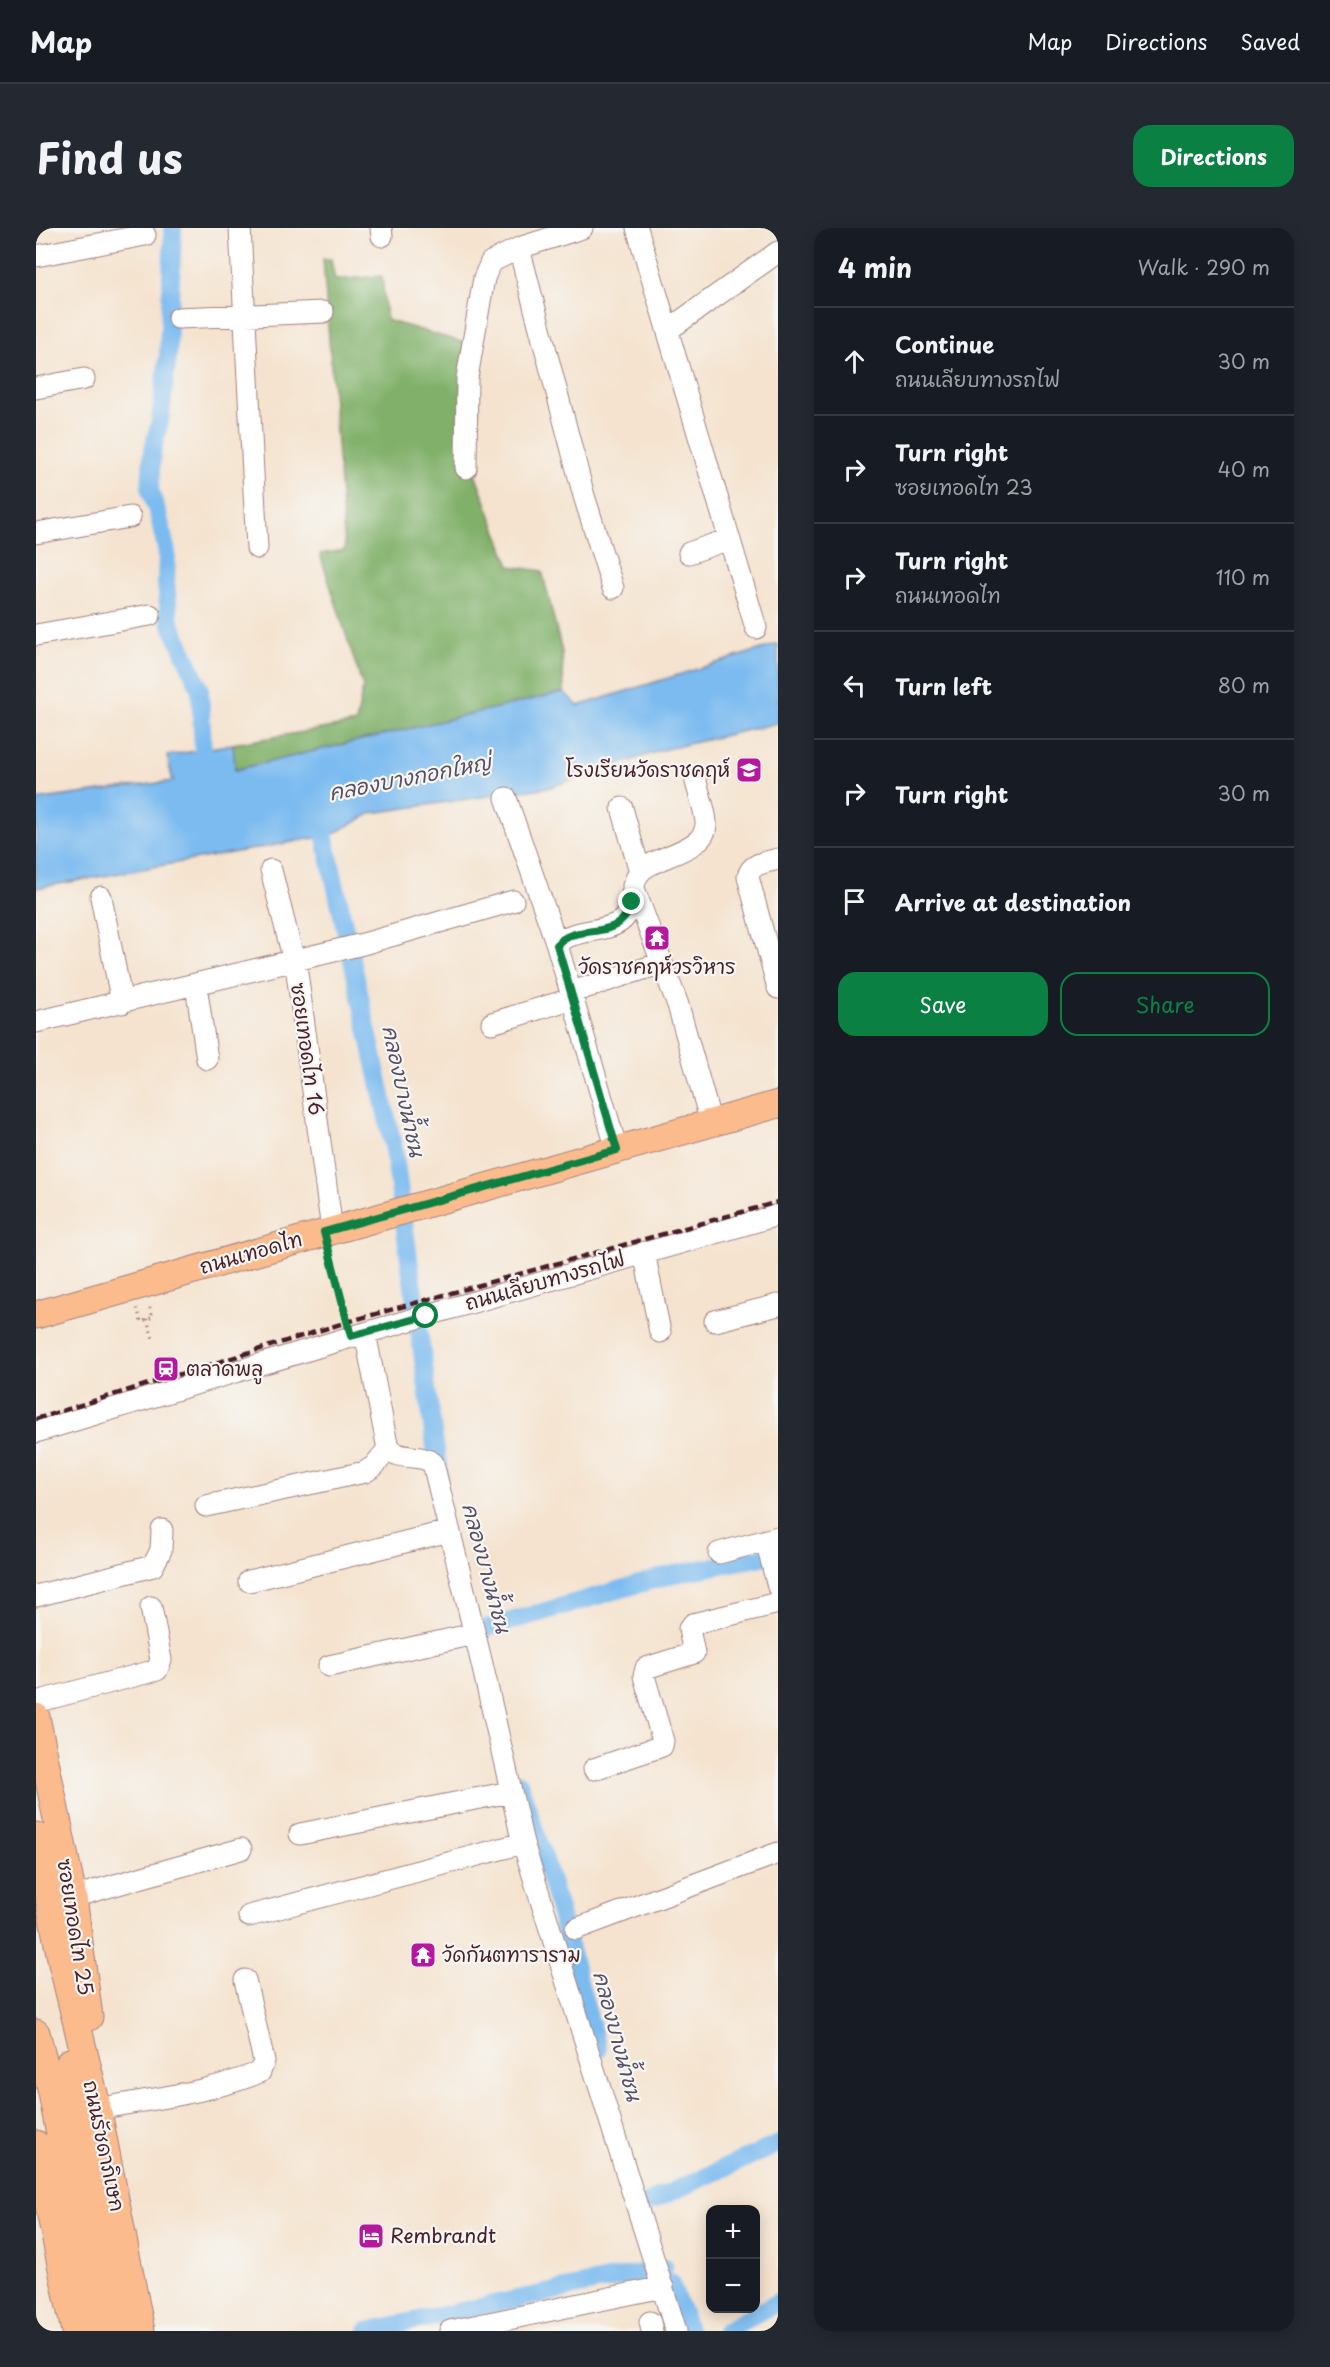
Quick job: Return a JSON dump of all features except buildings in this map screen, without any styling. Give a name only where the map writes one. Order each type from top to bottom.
[{"type":"main road","name":"ถนนเทอดไท","points":[[36,1315],[778,1104]]},
{"type":"main road","name":"ซอยเทอดไท 25","points":[[36,1717],[85,1975],[97,2105]]},
{"type":"main road","name":"ถนนรัชดาภิเษก","points":[[36,1836],[62,1963],[97,2105],[141,2331]]},
{"type":"main road","name":"ถนนรัชดาภิเษก","points":[[62,1963],[64,2014],[74,2089],[121,2331]]},
{"type":"main road","name":"ถนนรัชดาภิเษก","points":[[36,2033],[52,2093],[98,2331]]},
{"type":"main road","points":[[36,2144],[42,2205],[75,2331]]},
{"type":"street","points":[[240,228],[257,548]]},
{"type":"street","points":[[465,468],[467,378],[484,278],[491,262],[519,248],[582,228]]},
{"type":"street","points":[[637,228],[756,628]]},
{"type":"street","points":[[36,256],[145,235]]},
{"type":"street","points":[[519,248],[584,496],[613,588]]},
{"type":"street","points":[[668,330],[778,252]]},
{"type":"street","points":[[178,318],[323,312]]},
{"type":"street","points":[[36,388],[84,379]]},
{"type":"street","points":[[36,533],[130,517]]},
{"type":"street","points":[[689,552],[729,539]]},
{"type":"street","points":[[36,635],[150,615]]},
{"type":"street","points":[[557,945],[567,937],[609,928],[623,920],[632,902],[636,879],[655,861],[696,844],[704,837],[706,823],[696,782]]},
{"type":"street","points":[[507,798],[573,995],[617,1150]]},
{"type":"street","points":[[622,808],[636,879],[662,963],[678,1005],[711,1123]]},
{"type":"street","points":[[778,859],[752,867],[748,876],[778,988]]},
{"type":"street","name":"ซอยเทอดไท 16","points":[[272,870],[294,960],[328,1231]]},
{"type":"street","points":[[101,897],[122,1003]]},
{"type":"street","points":[[36,1023],[363,944],[513,901]]},
{"type":"street","points":[[492,1023],[662,963]]},
{"type":"street","points":[[196,985],[207,1059]]},
{"type":"street","name":"ถนนเลียบทางรถไฟ","points":[[36,1432],[358,1335],[778,1215]]},
{"type":"street","points":[[644,1252],[660,1332]]},
{"type":"street","points":[[715,1321],[778,1305]]},
{"type":"street","points":[[358,1335],[388,1449],[393,1454],[419,1456],[433,1464],[523,1843],[676,2331]]},
{"type":"street","points":[[206,1506],[365,1472],[374,1466],[388,1449]]},
{"type":"street","points":[[36,1596],[153,1566],[160,1550],[162,1530]]},
{"type":"street","points":[[249,1581],[449,1531]]},
{"type":"street","points":[[719,1553],[771,1547],[778,1587]]},
{"type":"street","points":[[594,1769],[662,1746],[663,1742],[644,1676],[645,1668],[694,1653],[689,1629],[693,1624],[775,1605],[778,1602]]},
{"type":"street","points":[[36,1702],[156,1670],[161,1660],[151,1607]]},
{"type":"street","points":[[329,1666],[474,1634]]},
{"type":"street","points":[[300,1834],[510,1792]]},
{"type":"street","points":[[249,1916],[523,1843]]},
{"type":"street","points":[[72,1897],[241,1849]]},
{"type":"street","points":[[576,1929],[778,1853]]},
{"type":"street","points":[[97,2105],[205,2088],[246,2078],[260,2072],[264,2061],[245,1980]]},
{"type":"street","points":[[450,2331],[662,2286]]},
{"type":"path","points":[[328,1231],[358,1335]]},
{"type":"path","points":[[134,1301],[141,1322],[153,1317],[146,1297]]},
{"type":"path","points":[[147,1319],[154,1342]]},
{"type":"green space","points":[[323,259],[331,259],[335,280],[382,276],[386,320],[465,343],[480,350],[476,476],[510,566],[542,571],[562,652],[564,692],[234,770],[233,744],[356,723],[363,687],[320,554],[345,550]]},
{"type":"water","name":"คลองบางกอกใหญ่","points":[[778,644],[778,723],[662,750],[550,787],[372,813],[331,835],[36,888],[36,800],[173,781],[167,756],[233,744],[235,770],[564,692],[578,706]]},
{"type":"waterway","points":[[173,228],[168,355],[160,421],[152,453],[150,490],[167,553],[166,583],[170,622],[200,689],[204,774]]},
{"type":"waterway","name":"คลองบางน้ำชน","points":[[319,811],[394,1150],[439,1475]]},
{"type":"waterway","points":[[480,1630],[670,1575],[778,1554]]},
{"type":"waterway","name":"คลองบางน้ำชน","points":[[519,1783],[545,1860],[598,2050]]},
{"type":"waterway","points":[[640,2206],[778,2144]]},
{"type":"waterway","points":[[367,2331],[664,2268]]},
{"type":"waterway","name":"คลองบางน้ำชน","points":[[670,2282],[689,2331]]},
{"type":"waterway","points":[[725,2331],[778,2302]]},
{"type":"railway","points":[[36,1419],[347,1322],[778,1202]]},
{"type":"place","name":"โรงเรียนวัดราชคฤห์","points":[[749,770]]},
{"type":"place","name":"วัดราชคฤห์วรวิหาร","points":[[657,938]]},
{"type":"place","name":"ตลาดพลู","points":[[166,1369]]},
{"type":"place","name":"วัดกันตทาราราม","points":[[423,1955]]},
{"type":"place","name":"Rembrandt","points":[[371,2236]]},
{"type":"route","points":[[426,1316],[351,1336],[324,1232],[617,1150],[557,945],[567,937],[609,928],[623,920],[632,902]]}]
